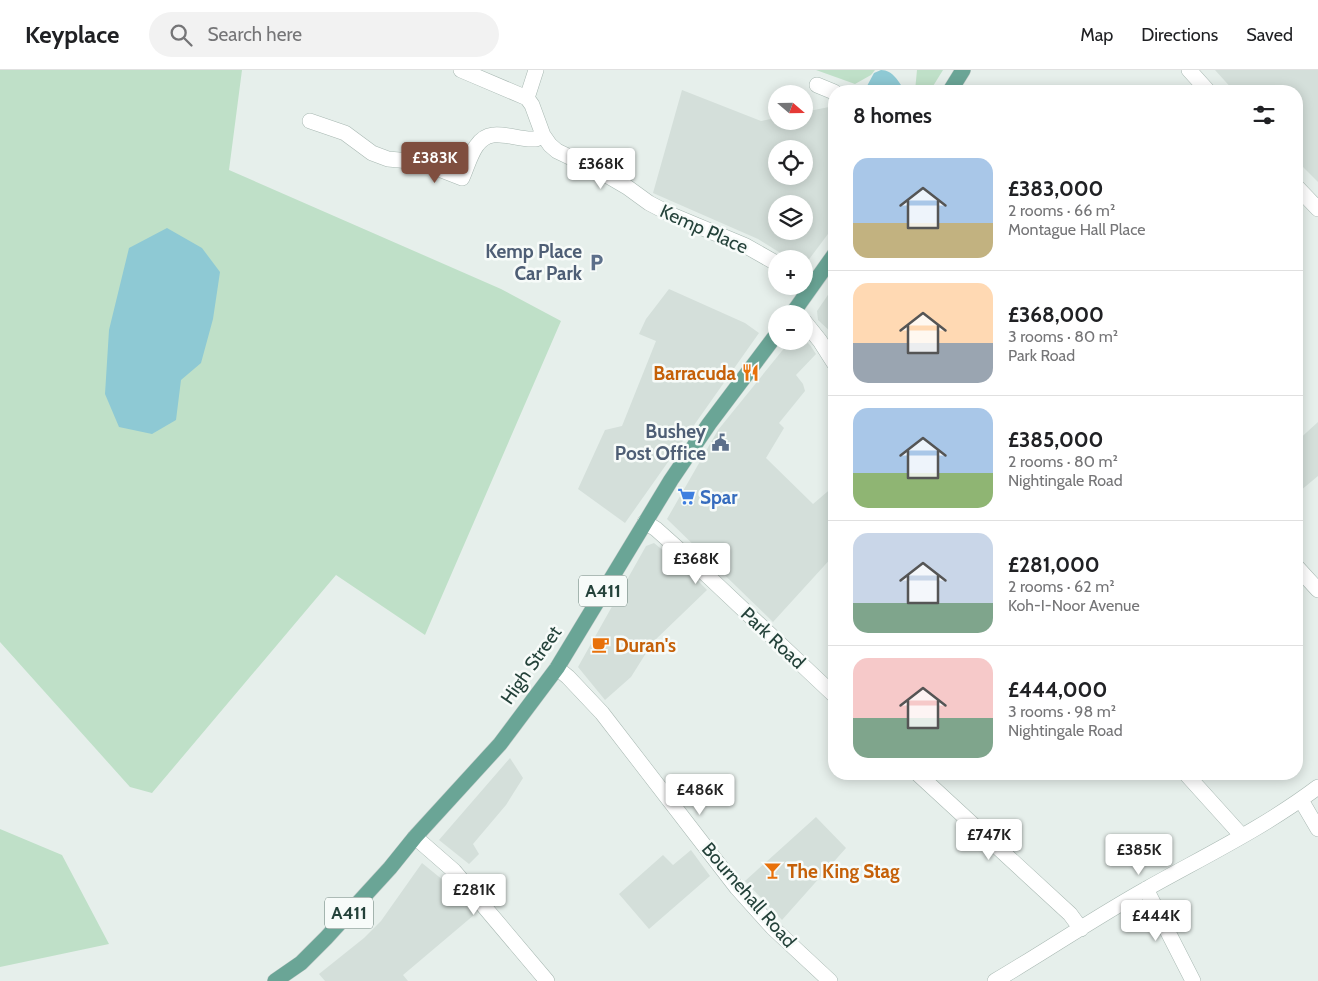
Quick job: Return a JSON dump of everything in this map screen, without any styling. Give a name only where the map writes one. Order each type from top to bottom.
[{"type":"main road","points":[[954,85],[963,70]]},
{"type":"main road","points":[[813,278],[828,262]]},
{"type":"main road","name":"High Street","points":[[275,981],[301,963],[326,938],[500,744],[557,668],[671,480],[709,424],[768,346]]},
{"type":"street","points":[[461,70],[526,98],[536,70]]},
{"type":"street","points":[[1189,70],[1203,85]]},
{"type":"street","points":[[818,85],[828,89]]},
{"type":"street","name":"Kemp Place","points":[[526,98],[532,105],[543,136],[557,151],[603,173],[649,203],[674,216],[746,246],[768,258]]},
{"type":"street","points":[[310,121],[344,133],[372,153],[388,159],[421,162],[462,178],[475,148],[480,141],[487,137],[494,134],[531,139],[543,136]]},
{"type":"street","points":[[1303,193],[1318,209]]},
{"type":"street","points":[[813,333],[828,354]]},
{"type":"street","name":"Park Road","points":[[645,522],[656,529],[694,563],[828,689]]},
{"type":"street","points":[[1303,574],[1318,590]]},
{"type":"street","name":"Bournehall Road","points":[[557,668],[602,713],[737,888],[773,928],[830,981]]},
{"type":"street","points":[[925,780],[1070,914],[1081,929]]},
{"type":"street","points":[[1191,780],[1242,836]]},
{"type":"street","points":[[995,981],[1146,889],[1242,836],[1301,800],[1318,787]]},
{"type":"street","points":[[1301,800],[1318,829]]},
{"type":"street","points":[[415,837],[454,870],[547,981]]},
{"type":"street","points":[[1146,889],[1193,981]]},
{"type":"shaded area","points":[[1215,70],[1318,70],[1318,182],[1303,167],[1303,85],[1229,85]]},
{"type":"shaded area","points":[[682,90],[761,121],[768,120],[768,130],[813,130],[813,110],[828,107],[828,234],[813,254],[813,250],[776,250],[758,239],[653,193]]},
{"type":"shaded area","points":[[669,289],[745,323],[759,333],[625,523],[578,489],[605,430],[622,426],[656,341],[639,334],[646,319]]},
{"type":"shaded area","points":[[828,295],[828,329],[818,320],[817,311]]},
{"type":"shaded area","points":[[783,350],[813,350],[816,354],[796,375],[803,384],[805,391],[779,423],[784,428],[766,458],[813,504],[828,491],[828,562],[773,622],[667,519],[718,430]]},
{"type":"shaded area","points":[[1318,422],[1318,476],[1303,488],[1303,436]]},
{"type":"shaded area","points":[[654,543],[689,572],[707,590],[653,642],[631,677],[605,700],[578,667],[646,546]]},
{"type":"shaded area","points":[[510,758],[523,778],[506,805],[473,844],[479,854],[469,864],[439,840]]},
{"type":"shaded area","points":[[816,817],[846,848],[782,920],[745,881]]},
{"type":"shaded area","points":[[691,850],[710,876],[649,929],[619,894],[663,855],[673,865]]},
{"type":"shaded area","points":[[422,863],[449,885],[474,915],[403,975],[408,981],[325,981],[319,974],[364,938],[381,921]]},
{"type":"green space","points":[[0,70],[242,70],[229,170],[501,289],[561,321],[425,635],[336,575],[152,793],[130,787],[0,642]]},
{"type":"green space","points":[[816,70],[875,70],[871,75],[855,84]]},
{"type":"green space","points":[[917,70],[943,70],[934,85],[916,85]]},
{"type":"green space","points":[[0,829],[62,855],[109,944],[0,967]]},
{"type":"water","points":[[881,70],[889,72],[901,85],[868,85],[874,73]]},
{"type":"water","points":[[167,228],[202,248],[220,272],[213,319],[201,363],[181,380],[176,420],[152,434],[119,427],[105,394],[109,330],[129,248]]},
{"type":"place","name":"Kemp Place Car Park","points":[[596,262]]},
{"type":"place","name":"Barracuda","points":[[750,373]]},
{"type":"place","name":"Bushey Post Office","points":[[720,442]]},
{"type":"place","name":"Spar","points":[[686,497]]},
{"type":"place","name":"Duran's","points":[[601,645]]},
{"type":"place","name":"The King Stag","points":[[773,871]]}]
